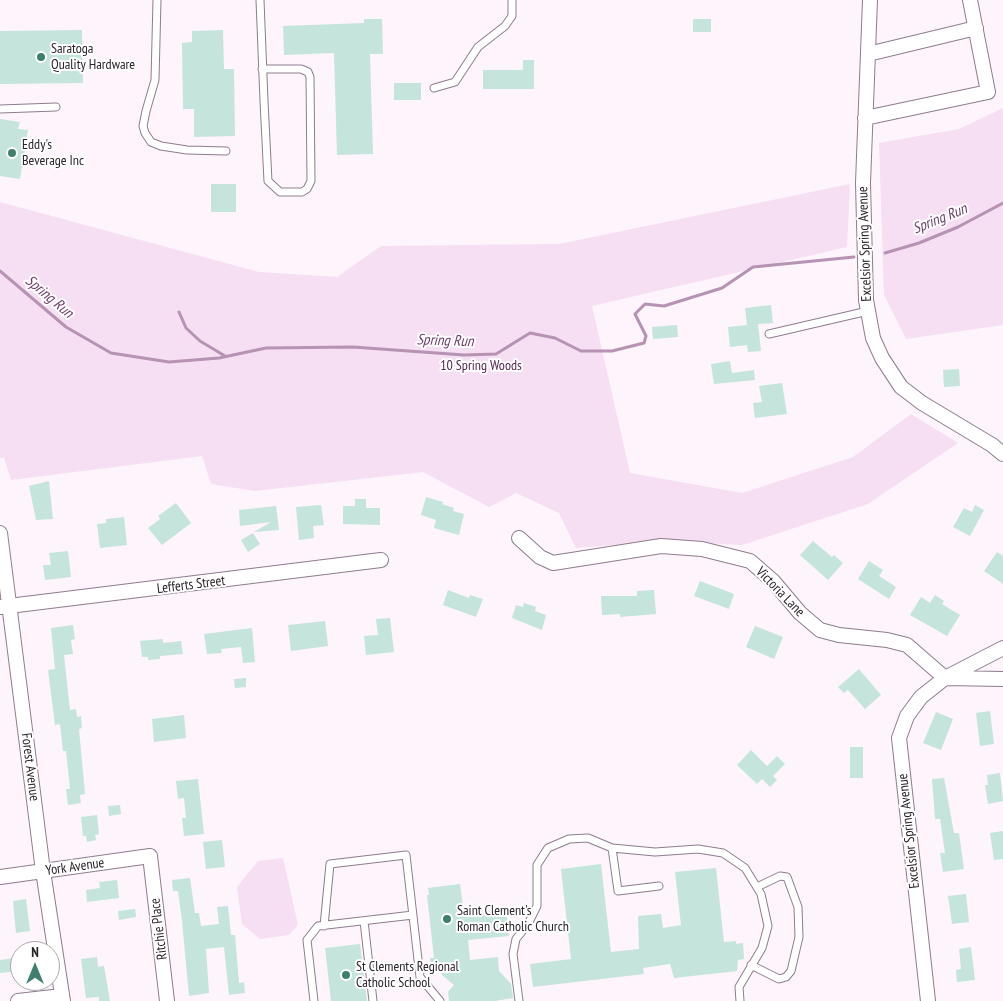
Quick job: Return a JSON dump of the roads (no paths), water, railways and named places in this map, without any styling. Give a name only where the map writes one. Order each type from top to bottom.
[{"type":"street","name":"Excelsior Spring Avenue","points":[[870,0],[862,183],[868,311],[873,338],[882,358],[901,387],[922,403],[992,445],[1003,454]]},
{"type":"street","points":[[865,118],[988,92],[970,0]]},
{"type":"street","points":[[868,54],[976,28]]},
{"type":"street","name":"Forest Avenue","points":[[0,533],[5,607],[62,998]]},
{"type":"street","name":"Victoria Lane","points":[[519,538],[540,557],[553,562],[661,546],[702,549],[750,561],[773,581],[800,613],[820,630],[838,635],[886,640],[907,645],[945,678]]},
{"type":"street","name":"Lefferts Street","points":[[5,607],[381,560]]},
{"type":"street","name":"Excelsior Spring Avenue","points":[[928,1001],[899,738],[907,716],[920,697],[945,678],[1003,648]]},
{"type":"street","points":[[945,678],[1003,679]]},
{"type":"street","name":"York Avenue","points":[[0,877],[150,856]]},
{"type":"street","name":"Ritchie Place","points":[[150,856],[167,1001]]},
{"type":"street","points":[[18,1001],[62,998]]},
{"type":"lane","points":[[158,0],[156,80],[146,111],[143,126],[145,133],[151,142],[161,146],[187,150],[226,151]]},
{"type":"lane","points":[[260,0],[262,70],[268,181],[280,192],[302,192],[307,189],[311,181],[310,76],[308,72],[301,70],[262,70]]},
{"type":"lane","points":[[434,88],[455,82],[478,47],[505,26],[512,16],[512,0]]},
{"type":"lane","points":[[0,109],[56,107]]},
{"type":"lane","points":[[769,334],[868,311]]},
{"type":"lane","points":[[519,1001],[513,954],[516,939],[528,924],[537,906],[538,865],[548,848],[569,839],[588,838],[612,848],[655,852],[698,849],[723,853],[745,868],[761,894],[768,926],[762,948],[739,987],[740,1001]]},
{"type":"lane","points":[[612,848],[618,890],[659,886]]},
{"type":"lane","points":[[314,1001],[307,940],[320,926],[330,864],[406,855],[420,977],[440,1001]]},
{"type":"lane","points":[[752,965],[780,980],[786,977],[791,971],[799,937],[798,908],[787,877],[780,876],[757,887]]},
{"type":"lane","points":[[320,926],[413,915]]},
{"type":"lane","points":[[364,921],[373,1001]]},
{"type":"waterway","name":"Spring Run","points":[[885,253],[919,243],[958,227],[1003,203]]},
{"type":"waterway","name":"Spring Run","points":[[0,271],[66,327],[111,353],[169,362],[219,358],[266,348],[353,347],[464,355],[496,354],[530,333],[555,338],[581,351],[612,351],[644,343],[646,336],[635,314],[645,304],[664,306],[722,288],[753,267],[854,257]]},
{"type":"waterway","points":[[179,312],[186,328],[200,341],[225,356]]},
{"type":"place","name":"Saratoga Quality Hardware","points":[[41,57]]},
{"type":"place","name":"Eddy's Beverage Inc","points":[[12,153]]},
{"type":"place","name":"Saint Clement's Roman Catholic Church","points":[[447,919]]},
{"type":"place","name":"St Clements Regional Catholic School","points":[[346,975]]},
{"type":"park label","name":"10 Spring Woods","points":[[481,366]]}]
